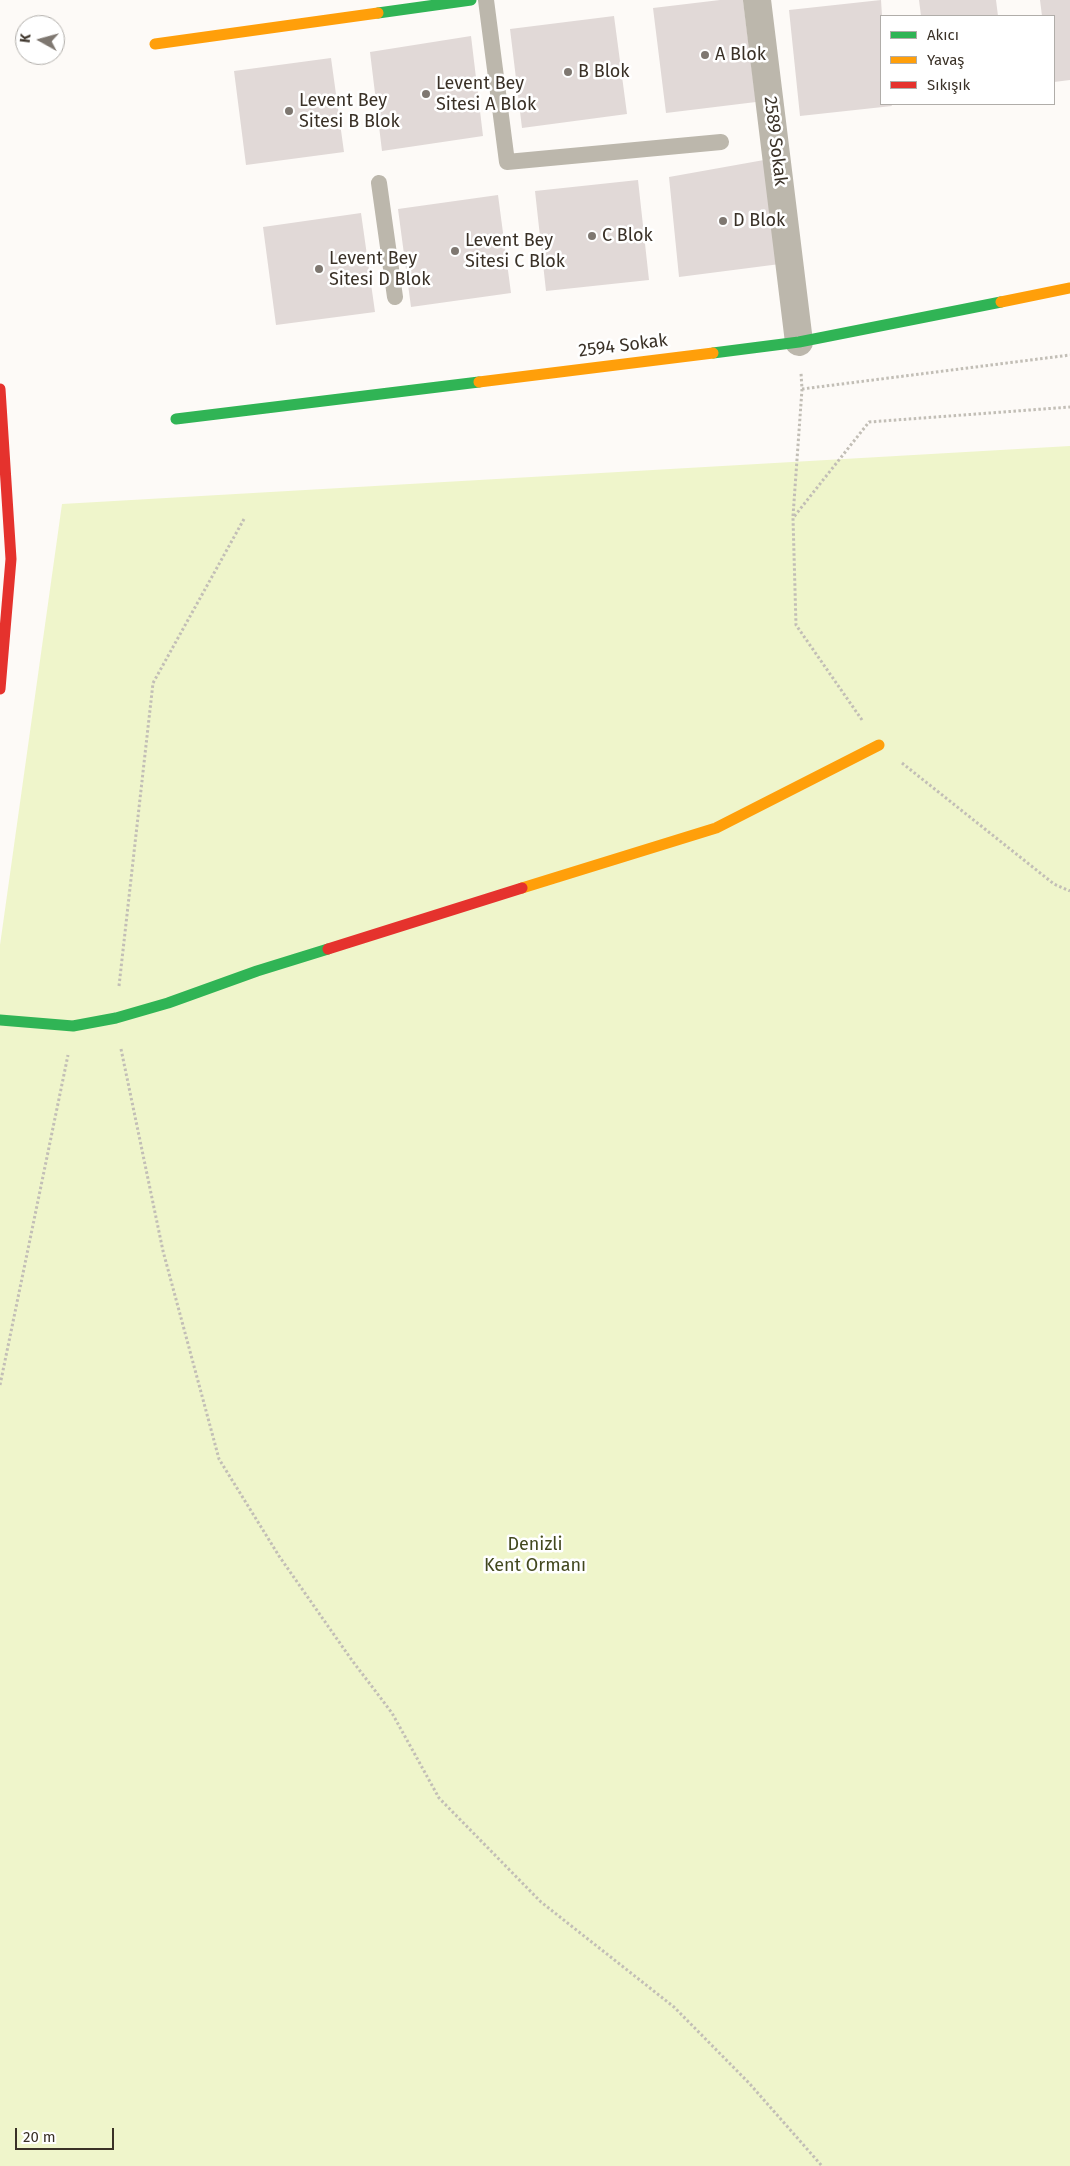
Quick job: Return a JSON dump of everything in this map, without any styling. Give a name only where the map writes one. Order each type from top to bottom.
[{"type":"street","points":[[155,44],[471,0]]},
{"type":"street","name":"2589 Sokak","points":[[757,0],[799,342]]},
{"type":"street","name":"2594 Sokak","points":[[176,419],[799,342],[1070,288]]},
{"type":"street","points":[[0,389],[11,559],[0,690]]},
{"type":"street","points":[[5,1021],[74,1026],[116,1018],[168,1003],[266,968],[716,828],[879,745]]},
{"type":"lane","points":[[486,0],[507,162],[721,142]]},
{"type":"lane","points":[[379,183],[395,297]]},
{"type":"path","points":[[799,342],[802,389],[793,518],[796,625],[879,745],[1054,884],[1070,891]]},
{"type":"path","points":[[802,389],[1070,355]]},
{"type":"path","points":[[793,518],[870,422],[1070,407]]},
{"type":"path","points":[[244,518],[153,683],[116,1018],[163,1251],[219,1459],[279,1556],[392,1713],[439,1798],[541,1902],[674,2007],[749,2083],[822,2166]]},
{"type":"path","points":[[0,1386],[74,1026]]},
{"type":"green space","name":"Denizli Kent Ormanı","points":[[1070,446],[1070,2166],[0,2166],[0,945],[62,504]]},
{"type":"building","name":"A Blok","points":[[720,0],[743,0],[756,102],[666,113],[653,8]]},
{"type":"building","points":[[881,0],[880,105],[892,106],[800,116],[789,10]]},
{"type":"building","points":[[919,0],[996,0],[998,15],[921,15]]},
{"type":"building","points":[[1040,0],[1070,0],[1070,80],[1055,82],[1055,15],[1042,15]]},
{"type":"building","name":"B Blok","points":[[614,16],[627,114],[522,128],[510,29]]},
{"type":"building","name":"Levent Bey Sitesi A Blok","points":[[471,36],[483,136],[382,151],[370,52]]},
{"type":"building","name":"Levent Bey Sitesi B Blok","points":[[331,58],[344,152],[246,165],[234,71]]},
{"type":"building","name":"D Blok","points":[[764,160],[780,264],[679,277],[669,177]]},
{"type":"building","name":"C Blok","points":[[638,180],[649,280],[546,291],[535,191]]},
{"type":"building","name":"Levent Bey Sitesi C Blok","points":[[498,195],[511,293],[411,307],[398,209]]},
{"type":"building","name":"Levent Bey Sitesi D Blok","points":[[361,213],[375,312],[276,325],[263,227]]},
{"type":"traffic: fast","points":[[378,13],[471,0]]},
{"type":"traffic: fast","points":[[713,353],[799,342],[1001,302]]},
{"type":"traffic: fast","points":[[176,419],[479,382]]},
{"type":"traffic: fast","points":[[0,1020],[73,1026],[116,1018],[168,1003],[257,971],[328,949]]},
{"type":"traffic: slow","points":[[155,44],[378,13]]},
{"type":"traffic: slow","points":[[1001,302],[1070,288]]},
{"type":"traffic: slow","points":[[479,382],[713,353]]},
{"type":"traffic: slow","points":[[522,888],[716,828],[879,745]]},
{"type":"traffic: jam","points":[[0,389],[11,559],[0,689]]},
{"type":"traffic: jam","points":[[328,949],[522,888]]},
{"type":"place","name":"A Blok","points":[[705,55]]},
{"type":"place","name":"B Blok","points":[[568,72]]},
{"type":"place","name":"Levent Bey Sitesi A Blok","points":[[426,94]]},
{"type":"place","name":"Levent Bey Sitesi B Blok","points":[[289,111]]},
{"type":"place","name":"D Blok","points":[[723,221]]},
{"type":"place","name":"C Blok","points":[[592,236]]},
{"type":"place","name":"Levent Bey Sitesi C Blok","points":[[455,251]]},
{"type":"place","name":"Levent Bey Sitesi D Blok","points":[[319,269]]}]
